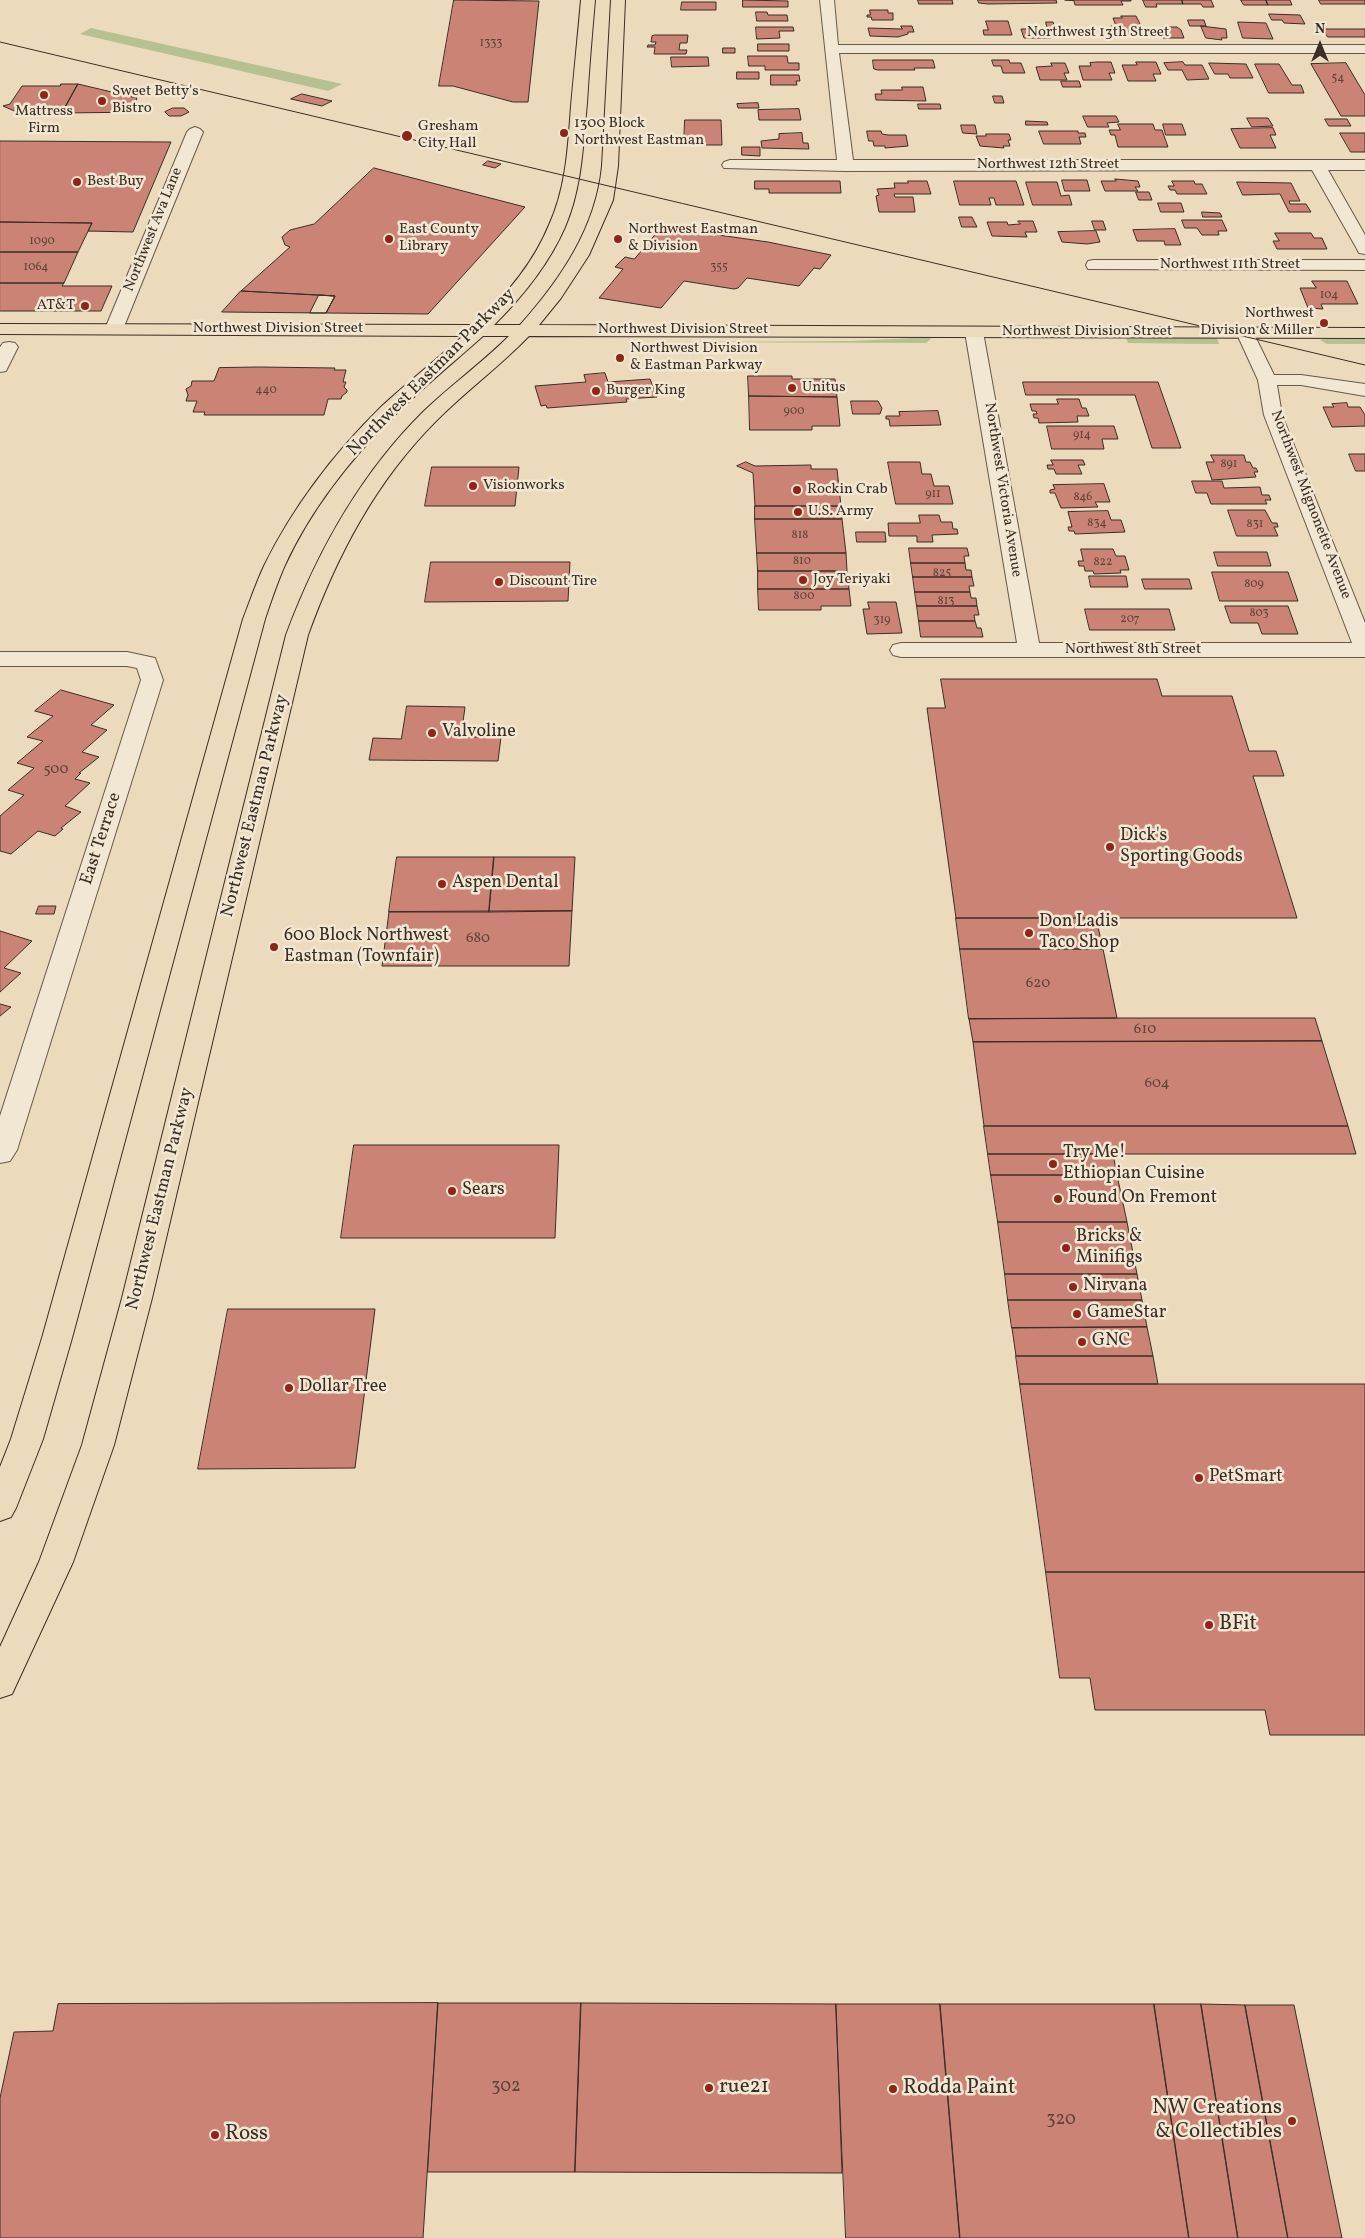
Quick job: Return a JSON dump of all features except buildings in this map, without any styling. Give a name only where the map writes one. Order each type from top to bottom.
[{"type":"main road","name":"Northwest Eastman Parkway","points":[[0,1508],[27,1439],[254,619],[277,561],[317,494],[389,410],[494,316],[529,275],[551,240],[564,211],[574,171],[588,0]]},
{"type":"main road","name":"Northwest Eastman Parkway","points":[[0,1684],[56,1562],[98,1446],[137,1298],[295,644],[306,606],[338,537],[358,504],[395,454],[424,422],[506,348],[536,317],[579,260],[588,244],[604,200],[610,154],[618,0]]},
{"type":"main road","name":"Northwest Division Street","points":[[0,329],[480,329],[976,340],[1245,332],[1365,333]]},
{"type":"main road","name":"Northwest Division Street","points":[[959,349],[976,340]]},
{"type":"main road","name":"Northwest Division Street","points":[[976,340],[996,349]]},
{"type":"main road","points":[[5,348],[28,347]]},
{"type":"main road","points":[[435,348],[531,348]]},
{"type":"main road","name":"Northwest Division Street","points":[[589,348],[931,349]]},
{"type":"main road","name":"Northwest Division Street","points":[[1033,349],[1365,350]]},
{"type":"street","points":[[827,0],[846,166]]},
{"type":"street","name":"Northwest 13th Street","points":[[832,49],[1365,49]]},
{"type":"street","name":"Northwest Ava Lane","points":[[114,329],[195,132]]},
{"type":"street","name":"Northwest 12th Street","points":[[730,165],[1365,165]]},
{"type":"street","points":[[1317,165],[1365,249]]},
{"type":"street","name":"Northwest 11th Street","points":[[1094,265],[1365,264]]},
{"type":"street","name":"Northwest Mignonette Avenue","points":[[1245,332],[1266,380],[1274,415],[1365,650]]},
{"type":"street","name":"Northwest Victoria Avenue","points":[[976,340],[1029,649]]},
{"type":"street","points":[[0,367],[5,348]]},
{"type":"street","points":[[1266,380],[1301,380],[1365,390]]},
{"type":"street","name":"Northwest 8th Street","points":[[901,650],[1365,650]]},
{"type":"street","name":"East Terrace","points":[[0,659],[127,659],[147,663],[152,680],[3,1150],[0,1154]]},
{"type":"green space","points":[[91,28],[342,84],[328,91],[80,34]]},
{"type":"green space","points":[[933,337],[926,343],[666,342],[852,341]]},
{"type":"green space","points":[[1126,338],[1217,338],[1219,344],[1128,343]]},
{"type":"green space","points":[[1327,338],[1365,338],[1365,344],[1327,344],[1320,340]]},
{"type":"tram line","points":[[0,42],[1365,365]]},
{"type":"place","name":"Mattress Firm","points":[[44,95]]},
{"type":"place","name":"Sweet Betty's Bistro","points":[[102,101]]},
{"type":"place","name":"1300 Block Northwest Eastman","points":[[564,133]]},
{"type":"place","name":"Gresham City Hall","points":[[407,136]]},
{"type":"place","name":"Best Buy","points":[[77,182]]},
{"type":"place","name":"East County Library","points":[[389,239]]},
{"type":"place","name":"Northwest Eastman & Division","points":[[618,239]]},
{"type":"place","name":"AT&T","points":[[85,306]]},
{"type":"place","name":"Northwest Division & Miller","points":[[1324,323]]},
{"type":"place","name":"Northwest Division & Eastman Parkway","points":[[620,358]]},
{"type":"place","name":"Unitus","points":[[792,388]]},
{"type":"place","name":"Burger King","points":[[596,391]]},
{"type":"place","name":"Visionworks","points":[[473,486]]},
{"type":"place","name":"Rockin Crab","points":[[797,490]]},
{"type":"place","name":"U.S. Army","points":[[798,512]]},
{"type":"place","name":"Joy Teriyaki","points":[[803,580]]},
{"type":"place","name":"Discount Tire","points":[[499,582]]},
{"type":"place","name":"Valvoline","points":[[432,733]]},
{"type":"place","name":"Dick's Sporting Goods","points":[[1110,847]]},
{"type":"place","name":"Aspen Dental","points":[[442,884]]},
{"type":"place","name":"Don Ladis Taco Shop","points":[[1029,933]]},
{"type":"place","name":"600 Block Northwest Eastman (Townfair)","points":[[274,947]]},
{"type":"place","name":"Try Me! Ethiopian Cuisine","points":[[1053,1164]]},
{"type":"place","name":"Sears","points":[[452,1191]]},
{"type":"place","name":"Found On Fremont","points":[[1058,1199]]},
{"type":"place","name":"Bricks & Minifigs","points":[[1066,1248]]},
{"type":"place","name":"Nirvana","points":[[1073,1287]]},
{"type":"place","name":"GameStar","points":[[1077,1314]]},
{"type":"place","name":"GNC","points":[[1082,1342]]},
{"type":"place","name":"Dollar Tree","points":[[289,1388]]},
{"type":"place","name":"PetSmart","points":[[1199,1478]]},
{"type":"place","name":"BFit","points":[[1209,1625]]},
{"type":"place","name":"rue21","points":[[709,2088]]},
{"type":"place","name":"Rodda Paint","points":[[893,2089]]},
{"type":"place","name":"NW Creations & Collectibles","points":[[1292,2121]]},
{"type":"place","name":"Ross","points":[[215,2135]]}]
